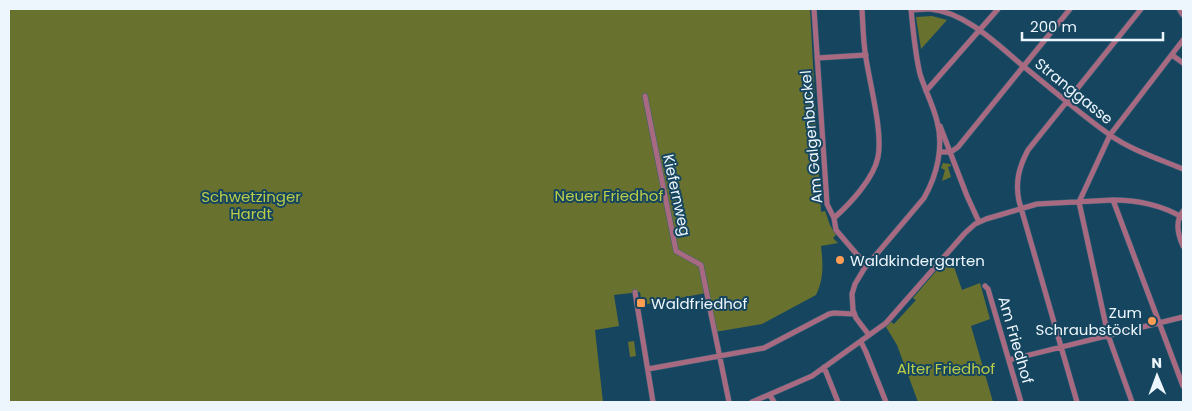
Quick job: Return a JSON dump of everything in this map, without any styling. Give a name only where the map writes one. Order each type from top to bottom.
[{"type":"street","name":"Am Galgenbuckel","points":[[814,9],[827,204],[834,218],[836,230],[857,254],[864,270]]},
{"type":"street","points":[[834,218],[870,177],[878,158],[878,135],[866,55],[862,9]]},
{"type":"street","points":[[911,9],[917,56],[926,90],[950,156],[979,222]]},
{"type":"street","name":"Stranggasse","points":[[911,9],[941,10],[954,14],[980,30],[1120,142],[1183,169]]},
{"type":"street","points":[[926,90],[998,9]]},
{"type":"street","points":[[950,156],[1070,9]]},
{"type":"street","points":[[1077,402],[1022,209],[1017,182],[1020,167],[1028,150],[1141,9]]},
{"type":"street","points":[[1180,9],[1183,14]]},
{"type":"street","points":[[1132,402],[1108,335],[1079,202],[1110,135],[1183,40]]},
{"type":"street","points":[[817,58],[866,55]]},
{"type":"street","points":[[1172,55],[1183,63]]},
{"type":"street","name":"Kiefernweg","points":[[645,96],[676,251],[701,265],[729,402]]},
{"type":"street","points":[[869,336],[854,314],[853,288],[864,270],[931,187],[941,159],[938,122]]},
{"type":"street","points":[[940,152],[950,156]]},
{"type":"street","points":[[1113,200],[1183,386]]},
{"type":"street","points":[[752,402],[812,376],[886,323],[965,233],[979,222],[1037,204],[1113,200],[1150,204],[1182,215],[1179,234],[1183,246]]},
{"type":"street","points":[[857,254],[866,258],[874,258]]},
{"type":"street","name":"Am Friedhof","points":[[985,286],[988,289],[1021,402]]},
{"type":"street","points":[[635,292],[652,402]]},
{"type":"street","points":[[648,369],[764,348],[829,314],[854,314]]},
{"type":"street","points":[[1009,360],[1183,317]]},
{"type":"street","points":[[861,342],[886,402]]},
{"type":"street","points":[[824,367],[838,402]]},
{"type":"street","points":[[770,395],[774,402]]},
{"type":"green space","name":"Schwetzinger Hardt","points":[[9,9],[810,9],[821,212],[825,211],[836,235],[833,238],[838,243],[821,246],[822,271],[816,295],[762,324],[715,332],[706,293],[642,305],[640,292],[614,295],[619,326],[595,330],[603,402],[9,402]]},
{"type":"green space","points":[[932,16],[947,20],[921,49],[916,17]]},
{"type":"green space","points":[[943,163],[950,164],[951,166],[948,167],[951,177],[942,181],[945,170],[941,168]]},
{"type":"green space","name":"Alter Friedhof","points":[[944,262],[953,264],[962,290],[980,283],[990,319],[971,326],[993,402],[918,402],[897,345],[886,327],[891,322],[894,324],[916,300],[913,298]]},
{"type":"green space","points":[[634,341],[636,356],[630,357],[628,342]]},
{"type":"place","name":"Waldkindergarten","points":[[840,260]]},
{"type":"place","name":"Waldfriedhof","points":[[641,303]]},
{"type":"place","name":"Zum Schraubstöckl","points":[[1152,321]]},
{"type":"park label","name":"Neuer Friedhof","points":[[609,195]]}]
